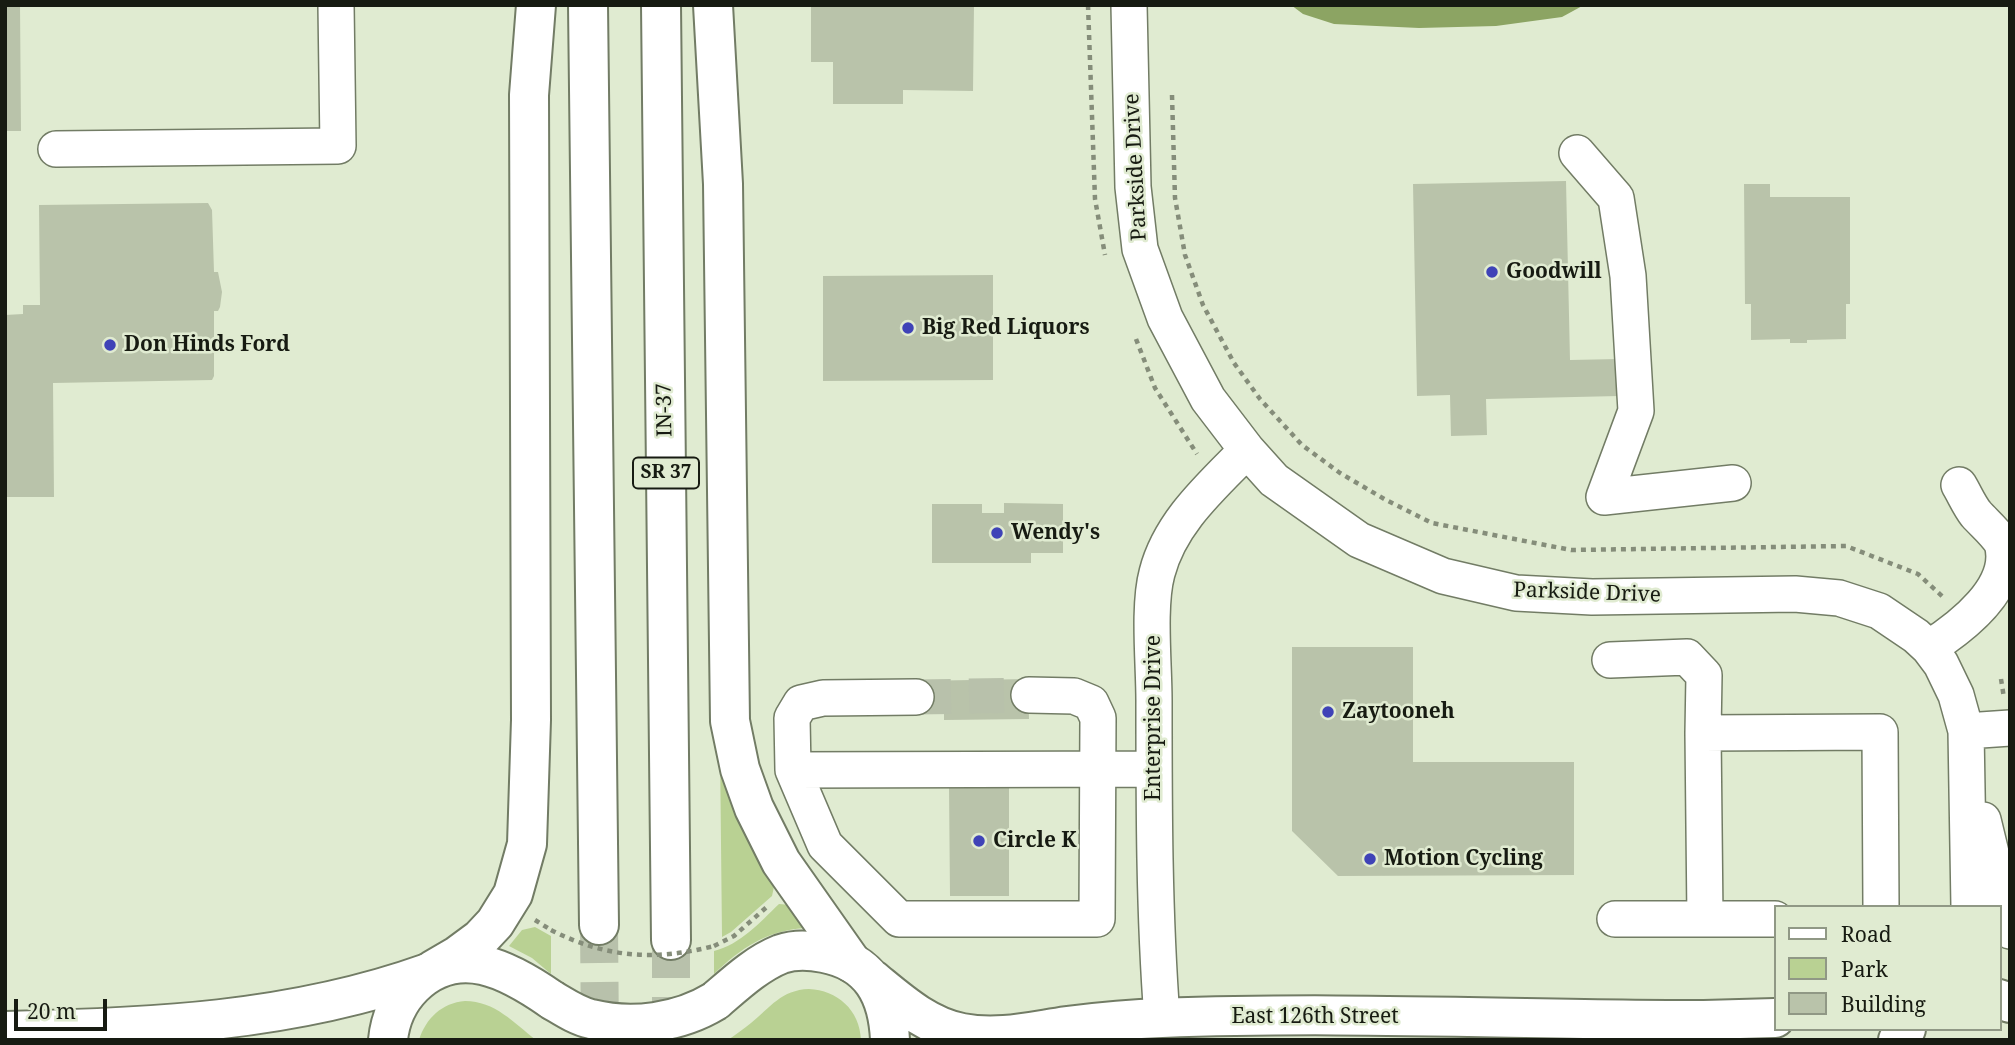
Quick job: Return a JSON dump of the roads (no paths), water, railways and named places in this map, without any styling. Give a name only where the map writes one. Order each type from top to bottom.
[{"type":"main road","points":[[388,1040],[398,1006],[407,992],[430,972],[480,939],[495,923],[509,903],[524,861],[529,819],[531,720],[529,95],[536,5]]},
{"type":"main road","points":[[588,5],[599,925]]},
{"type":"main road","name":"IN-37","points":[[661,5],[671,940]]},
{"type":"main road","points":[[713,5],[723,184],[730,721],[740,769],[754,808],[781,862],[884,1003],[890,1040]]},
{"type":"main road","points":[[5,1031],[148,1027],[239,1018],[335,1001],[452,965],[483,965],[518,976],[552,1000],[590,1019],[653,1023],[690,1013],[715,1001],[750,972],[784,953],[809,950],[830,954],[862,971]]},
{"type":"main road","name":"East 126th Street","points":[[862,971],[922,1018],[964,1034],[1015,1035],[1094,1023],[1162,1018],[1773,1018]]},
{"type":"street","points":[[56,149],[338,146],[336,5]]},
{"type":"street","name":"Parkside Drive","points":[[1129,5],[1133,187],[1140,249],[1165,317],[1202,387],[1247,450],[1274,480],[1359,540],[1443,576],[1516,593],[1592,597],[1795,594],[1839,598],[1878,611],[1929,648],[1941,664],[1956,695],[2010,931]]},
{"type":"street","points":[[1577,153],[1616,198],[1628,276],[1636,411],[1604,497],[1733,483]]},
{"type":"street","name":"Enterprise Drive","points":[[1162,1018],[1154,769],[1154,612],[1157,573],[1170,539],[1192,507],[1247,450]]},
{"type":"street","points":[[1929,648],[1970,621],[2006,582],[2009,563],[2003,544],[1973,510],[1959,485]]},
{"type":"street","points":[[1610,660],[1687,657],[1704,675],[1705,919]]},
{"type":"street","points":[[916,697],[823,698],[801,703],[792,718],[793,770],[825,845],[899,919],[1097,919],[1098,718],[1091,703],[1074,696],[1029,695]]},
{"type":"street","points":[[1967,745],[2010,728]]},
{"type":"street","points":[[1703,733],[1880,732],[1881,905]]},
{"type":"street","name":"Parkside Drive","points":[[1967,745],[1969,905]]},
{"type":"street","points":[[793,770],[1154,769]]},
{"type":"street","points":[[1615,919],[1773,919]]},
{"type":"tunnel","points":[[916,697],[1029,695]]},
{"type":"tunnel","points":[[599,925],[600,1040]]},
{"type":"tunnel","points":[[671,940],[671,1040]]},
{"type":"place","name":"Goodwill","points":[[1492,272]]},
{"type":"place","name":"Big Red Liquors","points":[[908,328]]},
{"type":"place","name":"Don Hinds Ford","points":[[110,345]]},
{"type":"place","name":"Wendy's","points":[[997,533]]},
{"type":"place","name":"Zaytooneh","points":[[1328,712]]},
{"type":"place","name":"Circle K","points":[[979,841]]},
{"type":"place","name":"Motion Cycling","points":[[1370,859]]}]
